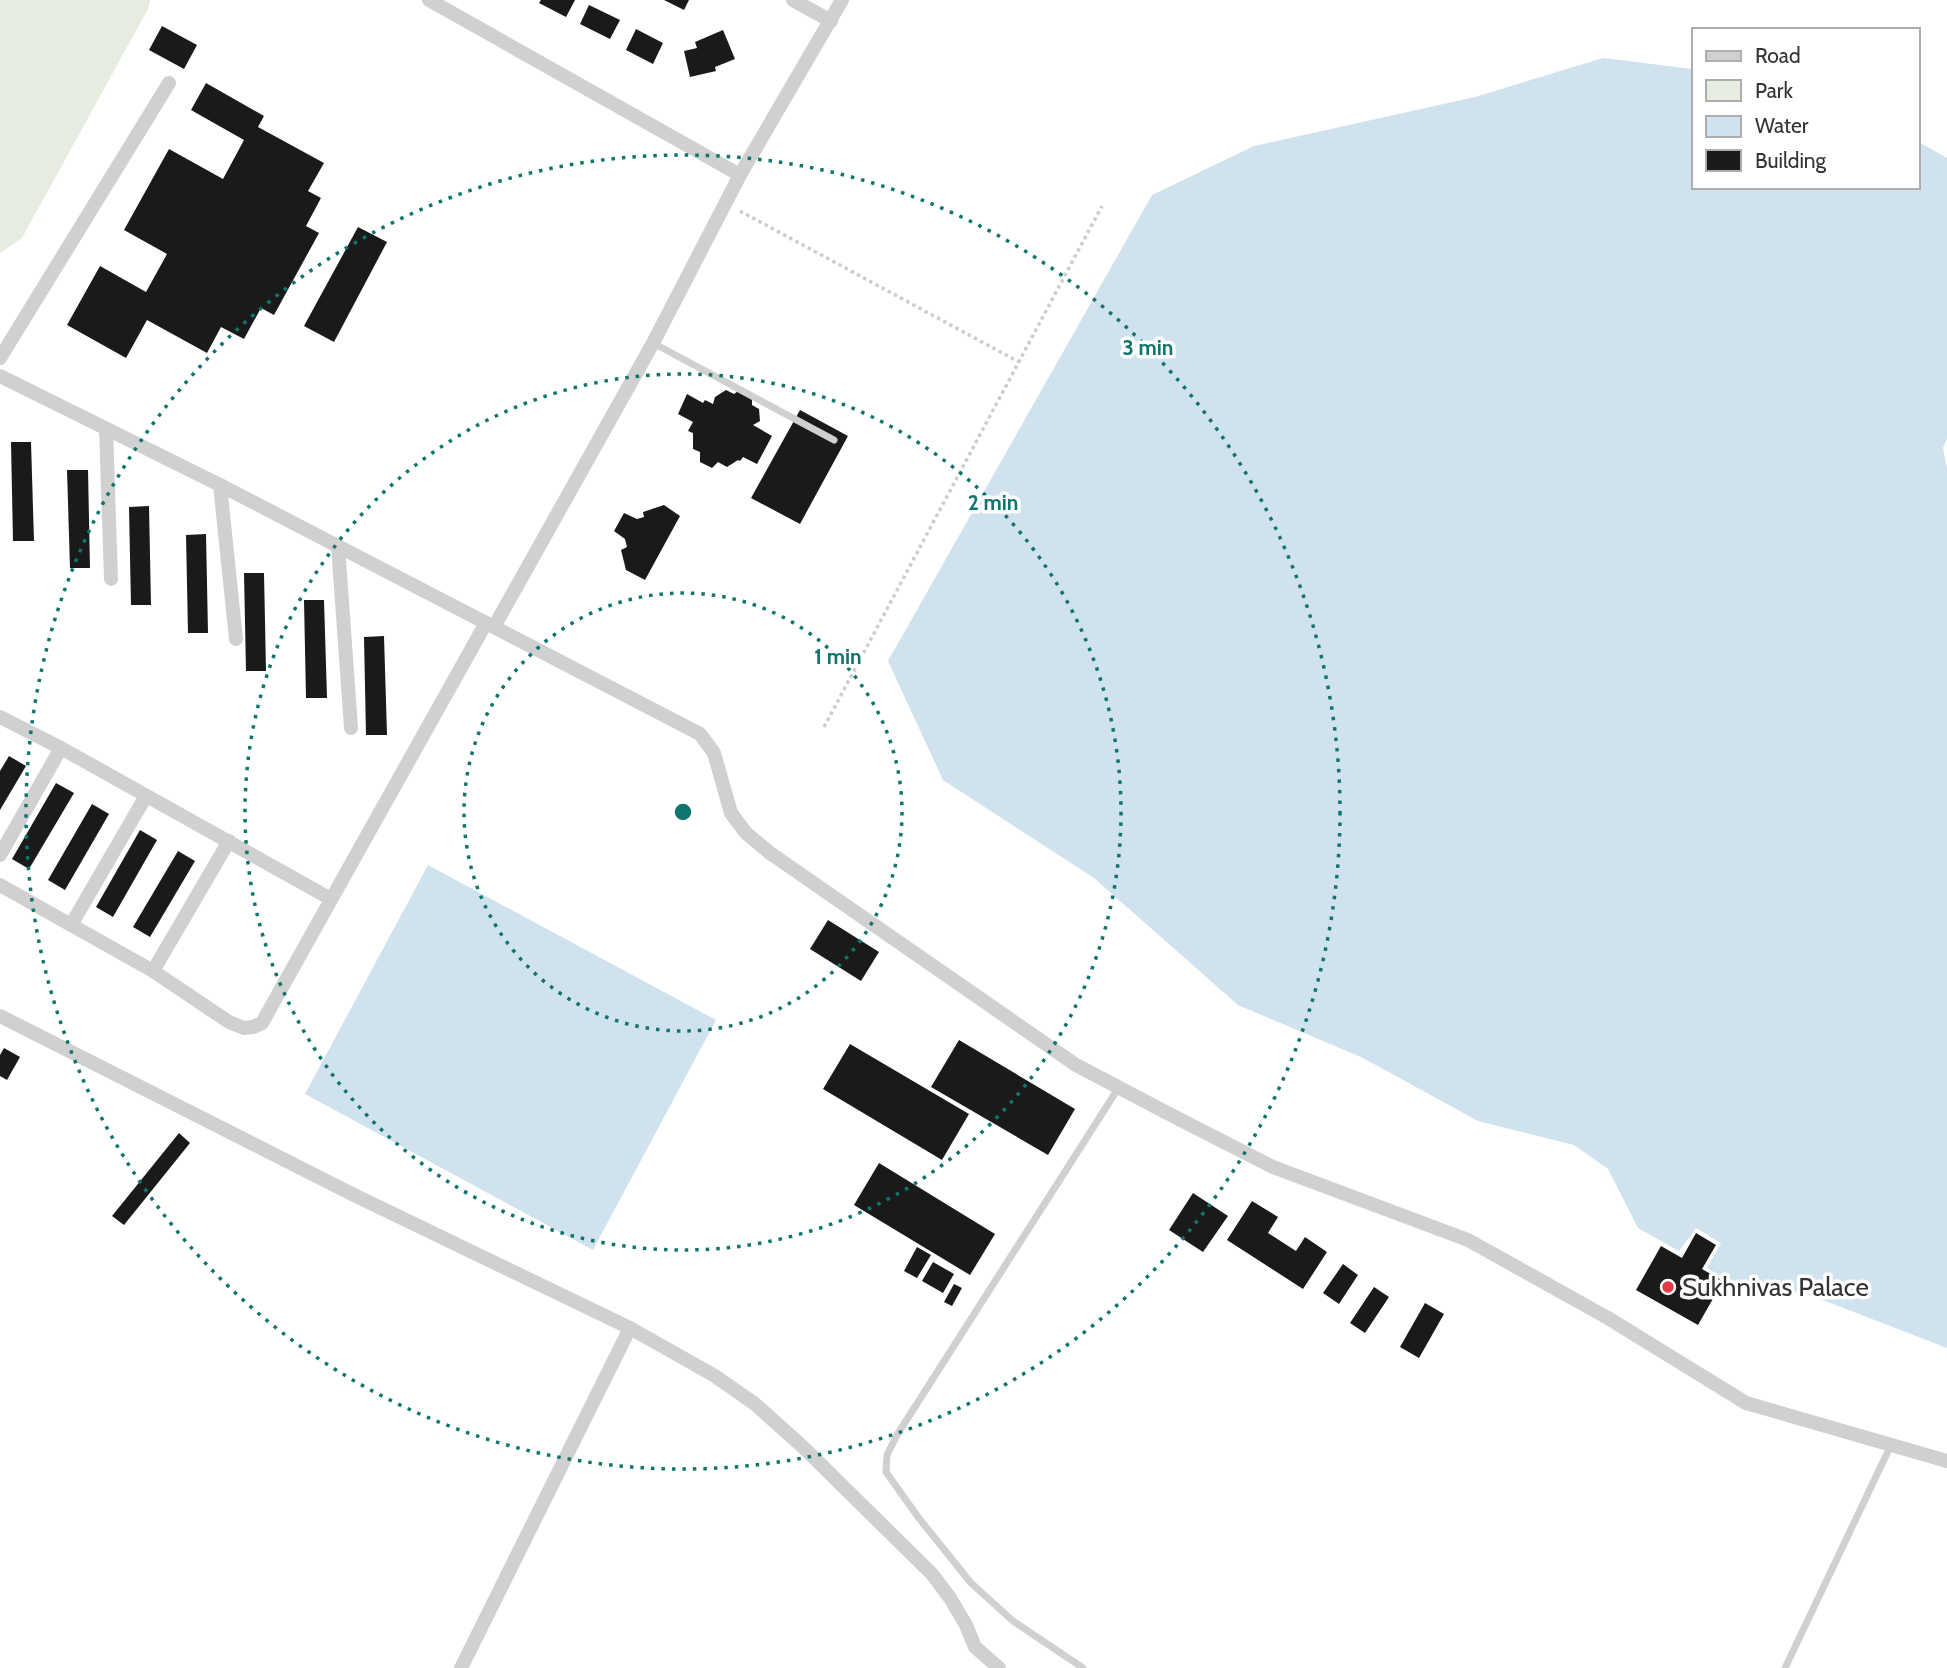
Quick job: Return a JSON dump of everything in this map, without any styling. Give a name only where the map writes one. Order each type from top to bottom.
[{"type":"street","points":[[429,0],[740,175]]},
{"type":"street","points":[[793,0],[831,21]]},
{"type":"street","points":[[0,885],[153,971],[229,1022],[244,1028],[262,1023],[653,343],[740,175],[842,0]]},
{"type":"street","points":[[0,358],[169,83]]},
{"type":"street","points":[[0,376],[220,485],[701,734],[714,753],[731,813],[746,833],[770,853],[1076,1065],[1273,1167],[1468,1240],[1608,1318],[1746,1402],[1947,1461]]},
{"type":"street","points":[[106,429],[111,579]]},
{"type":"street","points":[[220,485],[236,639]]},
{"type":"street","points":[[338,546],[351,728]]},
{"type":"street","points":[[0,717],[61,748],[331,899]]},
{"type":"street","points":[[0,855],[61,748]]},
{"type":"street","points":[[71,925],[146,796]]},
{"type":"street","points":[[153,971],[229,841]]},
{"type":"street","points":[[0,1016],[354,1195],[630,1328],[715,1376],[755,1404],[794,1439],[932,1574],[966,1625],[975,1647],[999,1668]]},
{"type":"street","points":[[461,1668],[630,1328]]},
{"type":"lane","points":[[653,343],[835,440]]},
{"type":"lane","points":[[1083,1668],[1013,1621],[971,1583],[918,1517],[886,1472],[886,1464],[887,1455],[897,1435],[1119,1087]]},
{"type":"lane","points":[[1784,1668],[1891,1446]]},
{"type":"path","points":[[725,203],[1019,362]]},
{"type":"path","points":[[824,727],[1102,206]]},
{"type":"green space","points":[[0,0],[150,0],[148,9],[22,238],[0,253]]},
{"type":"water","points":[[1603,58],[1692,69],[1692,189],[1919,189],[1919,142],[1947,158],[1947,439],[1943,448],[1947,468],[1947,1348],[1802,1292],[1746,1291],[1707,1268],[1721,1243],[1696,1228],[1679,1251],[1638,1228],[1608,1169],[1574,1145],[1478,1121],[1363,1058],[1238,1005],[1094,878],[943,780],[888,661],[1152,195],[1254,146],[1475,97]]},
{"type":"water","points":[[428,865],[716,1020],[593,1250],[305,1094]]},
{"type":"building","points":[[541,0],[575,0],[566,17],[539,3]]},
{"type":"building","points":[[664,0],[689,0],[684,10]]},
{"type":"building","points":[[589,5],[620,20],[610,39],[580,24]]},
{"type":"building","points":[[162,26],[197,45],[184,69],[149,50]]},
{"type":"building","points":[[636,29],[663,43],[653,64],[626,50]]},
{"type":"building","points":[[723,30],[735,59],[715,67],[716,71],[690,77],[684,51],[697,48],[695,42]]},
{"type":"building","points":[[206,83],[264,116],[258,127],[324,163],[308,191],[321,198],[306,226],[319,233],[274,315],[261,308],[244,339],[221,327],[207,353],[147,320],[126,358],[67,325],[100,266],[146,292],[167,254],[124,230],[169,149],[223,179],[244,140],[191,110]]},
{"type":"building","points":[[358,227],[387,242],[334,342],[304,326]]},
{"type":"building","points":[[741,389],[752,395],[752,405],[759,409],[760,421],[753,425],[772,436],[757,464],[743,457],[727,467],[718,462],[712,468],[700,462],[700,452],[693,449],[693,433],[688,431],[693,422],[678,414],[687,394],[703,403],[705,400],[713,404],[715,397],[726,390],[734,394]]},
{"type":"building","points":[[800,410],[848,436],[800,524],[751,498]]},
{"type":"building","points":[[11,442],[31,442],[34,541],[13,541]]},
{"type":"building","points":[[67,470],[88,470],[90,568],[70,568]]},
{"type":"building","points":[[664,505],[680,516],[645,580],[626,570],[621,550],[627,547],[625,539],[614,531],[624,513],[637,519],[644,517],[643,512]]},
{"type":"building","points":[[149,506],[151,605],[131,605],[129,507]]},
{"type":"building","points":[[206,534],[208,633],[188,633],[186,535]]},
{"type":"building","points":[[244,573],[264,573],[266,671],[246,671]]},
{"type":"building","points":[[304,600],[324,600],[327,698],[306,698]]},
{"type":"building","points":[[384,636],[387,735],[366,735],[364,637]]},
{"type":"building","points":[[9,756],[26,766],[0,810],[0,771]]},
{"type":"building","points":[[56,783],[74,793],[29,869],[12,859]]},
{"type":"building","points":[[92,804],[109,814],[65,890],[48,880]]},
{"type":"building","points":[[140,830],[157,840],[113,917],[96,907]]},
{"type":"building","points":[[178,851],[195,861],[150,937],[133,927]]},
{"type":"building","points":[[828,920],[879,952],[861,981],[810,949]]},
{"type":"building","points":[[959,1040],[1075,1109],[1048,1155],[931,1087]]},
{"type":"building","points":[[850,1044],[969,1114],[942,1160],[823,1089]]},
{"type":"building","points":[[4,1048],[20,1057],[7,1080],[0,1076],[0,1055]]},
{"type":"building","points":[[179,1133],[190,1143],[124,1225],[112,1216]]},
{"type":"building","points":[[879,1163],[995,1234],[970,1275],[854,1205]]},
{"type":"building","points":[[1193,1193],[1228,1216],[1203,1252],[1169,1230]]},
{"type":"building","points":[[1252,1201],[1278,1217],[1268,1233],[1296,1251],[1305,1237],[1327,1252],[1303,1289],[1227,1240]]},
{"type":"building","points":[[1696,1233],[1716,1245],[1702,1269],[1723,1281],[1698,1325],[1636,1290],[1661,1246],[1682,1258]]},
{"type":"building","points":[[917,1247],[931,1255],[917,1278],[904,1271]]},
{"type":"building","points":[[933,1262],[954,1274],[943,1293],[922,1281]]},
{"type":"building","points":[[1343,1264],[1358,1275],[1339,1304],[1323,1293]]},
{"type":"building","points":[[954,1284],[962,1288],[952,1306],[944,1302]]},
{"type":"building","points":[[1374,1287],[1389,1297],[1365,1333],[1350,1323]]},
{"type":"building","points":[[1425,1303],[1444,1314],[1419,1358],[1400,1347]]},
{"type":"place","name":"Sukhnivas Palace","points":[[1668,1287]]}]
